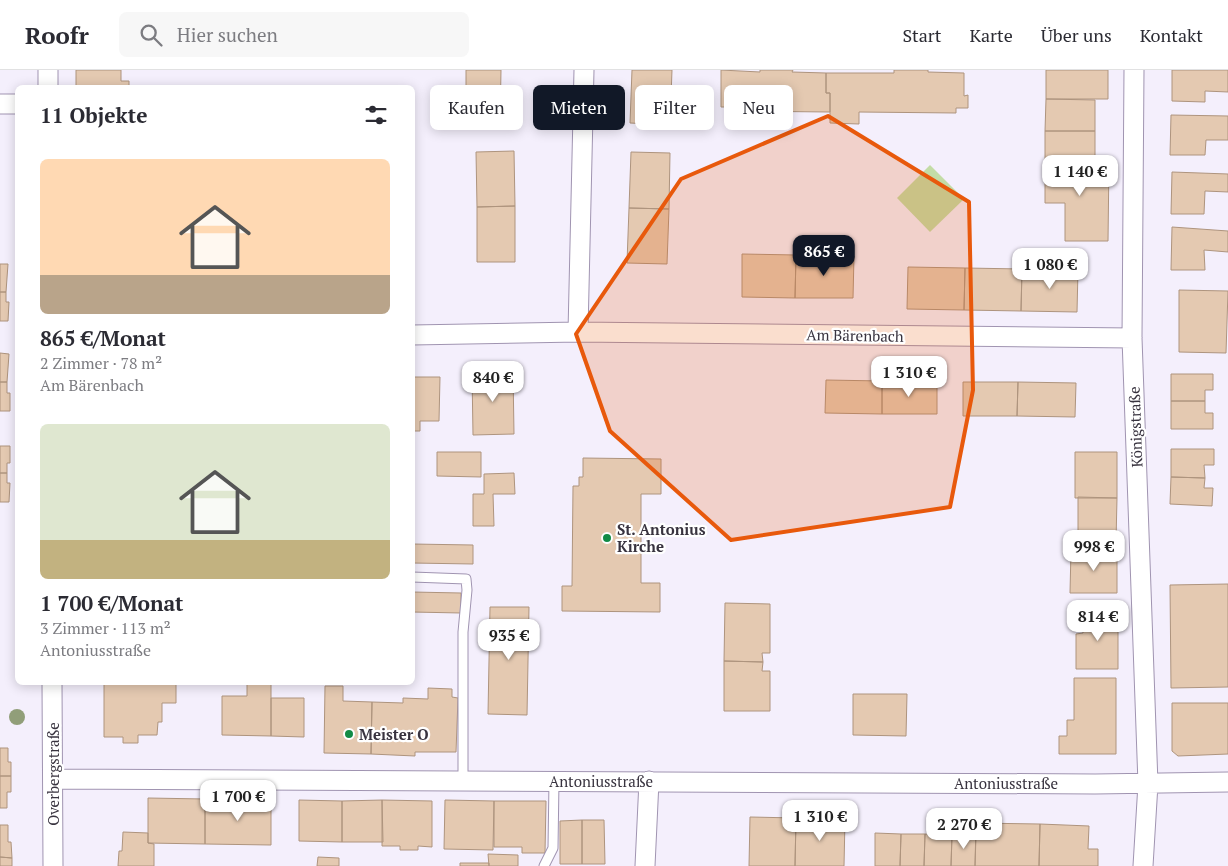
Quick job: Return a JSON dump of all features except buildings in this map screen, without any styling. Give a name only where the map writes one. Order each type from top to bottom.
[{"type":"street","points":[[48,70],[48,85]]},
{"type":"street","points":[[578,332],[584,70]]},
{"type":"street","name":"Königstraße","points":[[1134,70],[1132,338],[1148,784],[1143,866]]},
{"type":"street","points":[[0,104],[15,104]]},
{"type":"street","name":"Am Bärenbach","points":[[415,334],[578,332],[1132,338]]},
{"type":"street","name":"Overbergstraße","points":[[52,685],[53,866]]},
{"type":"street","name":"Antoniusstraße","points":[[53,779],[1148,784],[1228,782]]},
{"type":"street","points":[[645,866],[649,782]]},
{"type":"lane","points":[[415,578],[466,579],[467,590],[463,632],[464,781]]},
{"type":"lane","points":[[544,866],[553,848],[554,781]]},
{"type":"highlighted area","points":[[828,116],[969,202],[973,390],[950,507],[731,540],[610,431],[576,334],[681,179]]},
{"type":"green space","points":[[930,165],[964,199],[930,232],[897,198]]},
{"type":"place","name":"St. Antonius Kirche","points":[[607,538]]},
{"type":"place","name":"Meister O","points":[[349,734]]}]
